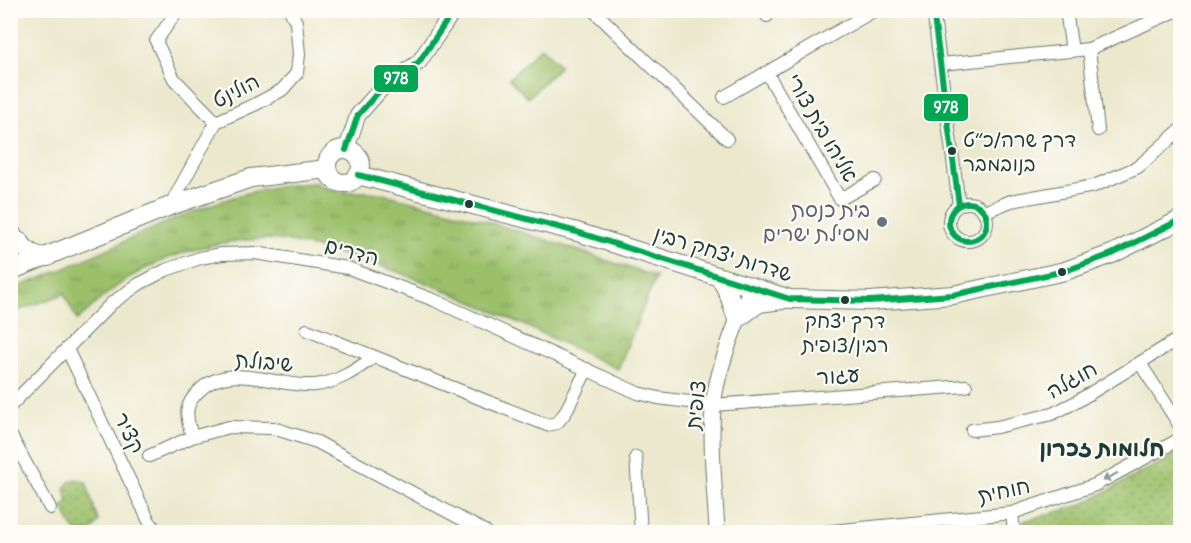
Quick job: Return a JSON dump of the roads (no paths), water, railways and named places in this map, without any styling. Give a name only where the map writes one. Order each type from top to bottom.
[{"type":"main road","points":[[346,150],[359,159],[358,175],[349,182],[338,182],[333,179],[327,169],[329,159],[336,152],[346,150]]},
{"type":"main road","points":[[12,271],[170,206],[251,178],[327,169]]},
{"type":"main road","name":"שדרות יצחק רבין","points":[[358,175],[577,232],[790,299],[870,301],[953,295],[1065,271],[1112,254],[1180,220]]},
{"type":"main road","points":[[20,242],[35,256],[48,257]]},
{"type":"main road","points":[[12,271],[20,242]]},
{"type":"main road","points":[[721,279],[738,319],[759,303],[790,299]]},
{"type":"street","points":[[178,10],[156,41],[174,79],[216,122]]},
{"type":"street","name":"הולינט","points":[[170,206],[216,122],[282,90],[297,73],[299,54],[296,22],[290,10]]},
{"type":"street","points":[[346,150],[358,115],[381,89],[419,62],[454,10]]},
{"type":"street","points":[[593,10],[728,139]]},
{"type":"street","points":[[724,97],[875,10]]},
{"type":"street","points":[[933,10],[959,205]]},
{"type":"street","points":[[1066,10],[1072,51]]},
{"type":"street","points":[[941,64],[1089,49],[1152,16],[1178,10]]},
{"type":"street","points":[[1089,49],[1098,130]]},
{"type":"street","name":"אליהו בית צורי","points":[[767,73],[840,199],[875,180]]},
{"type":"street","points":[[984,212],[1011,201],[1107,182],[1138,167],[1180,130]]},
{"type":"street","points":[[970,203],[981,207],[987,224],[981,236],[963,240],[953,233],[949,220],[954,209],[959,205],[970,203]]},
{"type":"street","points":[[10,225],[20,242]]},
{"type":"street","name":"הדרים","points":[[10,406],[112,303],[139,284],[166,270],[200,258],[222,254],[255,253],[348,268],[434,300],[638,393],[713,405]]},
{"type":"street","name":"צופית","points":[[717,532],[712,440],[713,405],[738,319],[751,288]]},
{"type":"street","points":[[307,330],[547,425],[557,423],[565,412],[587,369]]},
{"type":"street","name":"חוגלה","points":[[972,430],[997,427],[1052,414],[1076,402],[1180,338]]},
{"type":"street","name":"קציר","points":[[66,349],[149,521],[158,532]]},
{"type":"street","name":"שיבולת","points":[[192,437],[187,416],[188,403],[201,389],[216,380],[238,376],[299,385],[317,385],[336,380],[356,370],[374,357]]},
{"type":"street","points":[[1140,363],[1180,426]]},
{"type":"street","name":"עגור","points":[[713,405],[966,386]]},
{"type":"street","points":[[149,456],[192,437],[229,427],[273,428],[317,442],[486,532]]},
{"type":"street","points":[[10,434],[50,508]]},
{"type":"street","name":"חוחית","points":[[822,532],[1011,513],[1095,485],[1180,439]]},
{"type":"street","points":[[636,457],[641,532]]},
{"type":"street","points":[[1011,513],[1014,532]]},
{"type":"place","name":"דרך שרה/כ״ט בנובמבר","points":[[952,151]]},
{"type":"place","name":"בית כנסת מסילת ישרים","points":[[882,222]]},
{"type":"place","name":"דרך יצחק רבין/צופית","points":[[845,300]]},
{"type":"district","name":"חלומות זכרון","points":[[1102,448]]}]
